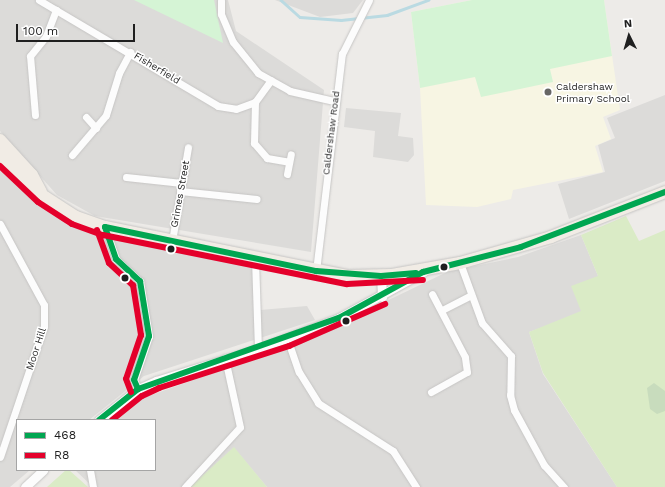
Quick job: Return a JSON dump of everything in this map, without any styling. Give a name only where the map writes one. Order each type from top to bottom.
[{"type":"main road","points":[[0,140],[32,175],[42,195]]},
{"type":"main road","points":[[0,154],[26,183],[42,195],[76,217],[105,227],[316,271],[381,276],[423,272],[551,237],[665,192]]},
{"type":"street","name":"Fisherfield","points":[[39,0],[130,52],[218,106],[236,109],[255,102]]},
{"type":"street","points":[[220,0],[221,14],[233,42],[258,73],[290,91],[334,101]]},
{"type":"street","name":"Caldershaw Road","points":[[316,271],[334,101],[342,54],[356,23],[369,0]]},
{"type":"street","points":[[35,115],[30,56],[46,36],[56,10]]},
{"type":"street","points":[[72,155],[106,115],[118,73],[130,52]]},
{"type":"street","points":[[271,80],[255,102],[254,143],[267,158],[289,162]]},
{"type":"street","points":[[86,117],[96,128]]},
{"type":"street","name":"Grimes Street","points":[[172,241],[188,147]]},
{"type":"street","points":[[287,174],[291,154]]},
{"type":"street","points":[[126,177],[182,183]]},
{"type":"street","points":[[180,191],[257,199]]},
{"type":"street","name":"Moor Hill","points":[[0,224],[44,305],[44,326],[0,457]]},
{"type":"street","points":[[105,227],[116,259],[140,281],[149,336],[134,380],[138,389]]},
{"type":"street","points":[[255,259],[258,349]]},
{"type":"street","points":[[460,263],[470,296],[482,323],[511,356],[510,395],[514,410],[544,465],[564,487]]},
{"type":"street","points":[[100,419],[138,389],[172,374],[258,349],[287,338],[382,296],[423,272]]},
{"type":"street","points":[[381,276],[382,296]]},
{"type":"street","points":[[431,392],[467,372],[465,358],[442,310],[432,294]]},
{"type":"street","points":[[442,310],[470,296]]},
{"type":"street","points":[[287,338],[299,372],[318,403],[393,451],[416,487]]},
{"type":"street","points":[[185,487],[240,427],[225,358]]},
{"type":"street","points":[[25,487],[42,471]]},
{"type":"street","points":[[90,471],[93,487]]},
{"type":"shaded area","points":[[0,0],[228,0],[236,31],[324,90],[311,252],[95,216],[57,195],[0,131]]},
{"type":"shaded area","points":[[275,0],[363,0],[353,13],[320,17]]},
{"type":"shaded area","name":"Caldershaw Primary School","points":[[472,0],[604,0],[620,110],[603,117],[611,139],[595,146],[603,172],[513,190],[511,199],[477,207],[426,205],[420,88],[411,12]]},
{"type":"shaded area","points":[[665,95],[665,181],[569,219],[558,184],[605,172],[598,145],[615,138],[607,118]]},
{"type":"shaded area","points":[[346,108],[401,113],[398,136],[413,138],[414,155],[408,162],[373,157],[375,131],[344,127]]},
{"type":"shaded area","points":[[0,158],[67,225],[258,265],[260,310],[307,306],[315,320],[144,376],[90,419],[16,419],[16,471],[29,471],[10,487],[0,487]]},
{"type":"shaded area","points":[[581,235],[598,276],[648,290],[529,332],[543,374],[617,487],[267,487],[234,448],[190,487],[93,487],[76,471],[156,471],[156,419],[114,419],[137,400],[301,342],[447,272],[518,257]]},
{"type":"green space","points":[[134,0],[214,0],[223,43]]},
{"type":"green space","points":[[472,0],[604,0],[612,56],[550,69],[553,82],[481,97],[475,77],[420,88],[411,12]]},
{"type":"green space","points":[[626,216],[639,241],[665,230],[665,487],[617,487],[543,373],[529,332],[581,311],[571,286],[598,276],[581,235]]},
{"type":"green space","points":[[654,383],[665,391],[665,411],[657,414],[650,409],[647,388]]},
{"type":"green space","points":[[234,447],[267,487],[190,487]]},
{"type":"green space","points":[[65,471],[70,471],[88,487],[47,487]]},
{"type":"waterway","points":[[281,0],[300,17],[341,20],[387,15],[428,0]]},
{"type":"transit line","name":"R8","points":[[0,166],[38,202],[72,224],[103,235],[347,284],[423,280]]},
{"type":"transit line","name":"468","points":[[100,419],[138,389],[339,318],[423,272],[521,247],[665,192]]},
{"type":"transit line","name":"468","points":[[105,227],[316,271],[381,276],[416,273]]},
{"type":"transit line","name":"468","points":[[105,227],[116,259],[140,281],[149,336],[134,380],[138,389]]},
{"type":"transit line","name":"R8","points":[[97,230],[109,263],[133,285],[141,335],[126,379],[131,392]]},
{"type":"transit line","name":"R8","points":[[113,419],[142,396],[159,388],[289,346],[385,304]]},
{"type":"place","name":"Caldershaw Primary School","points":[[548,92]]}]
